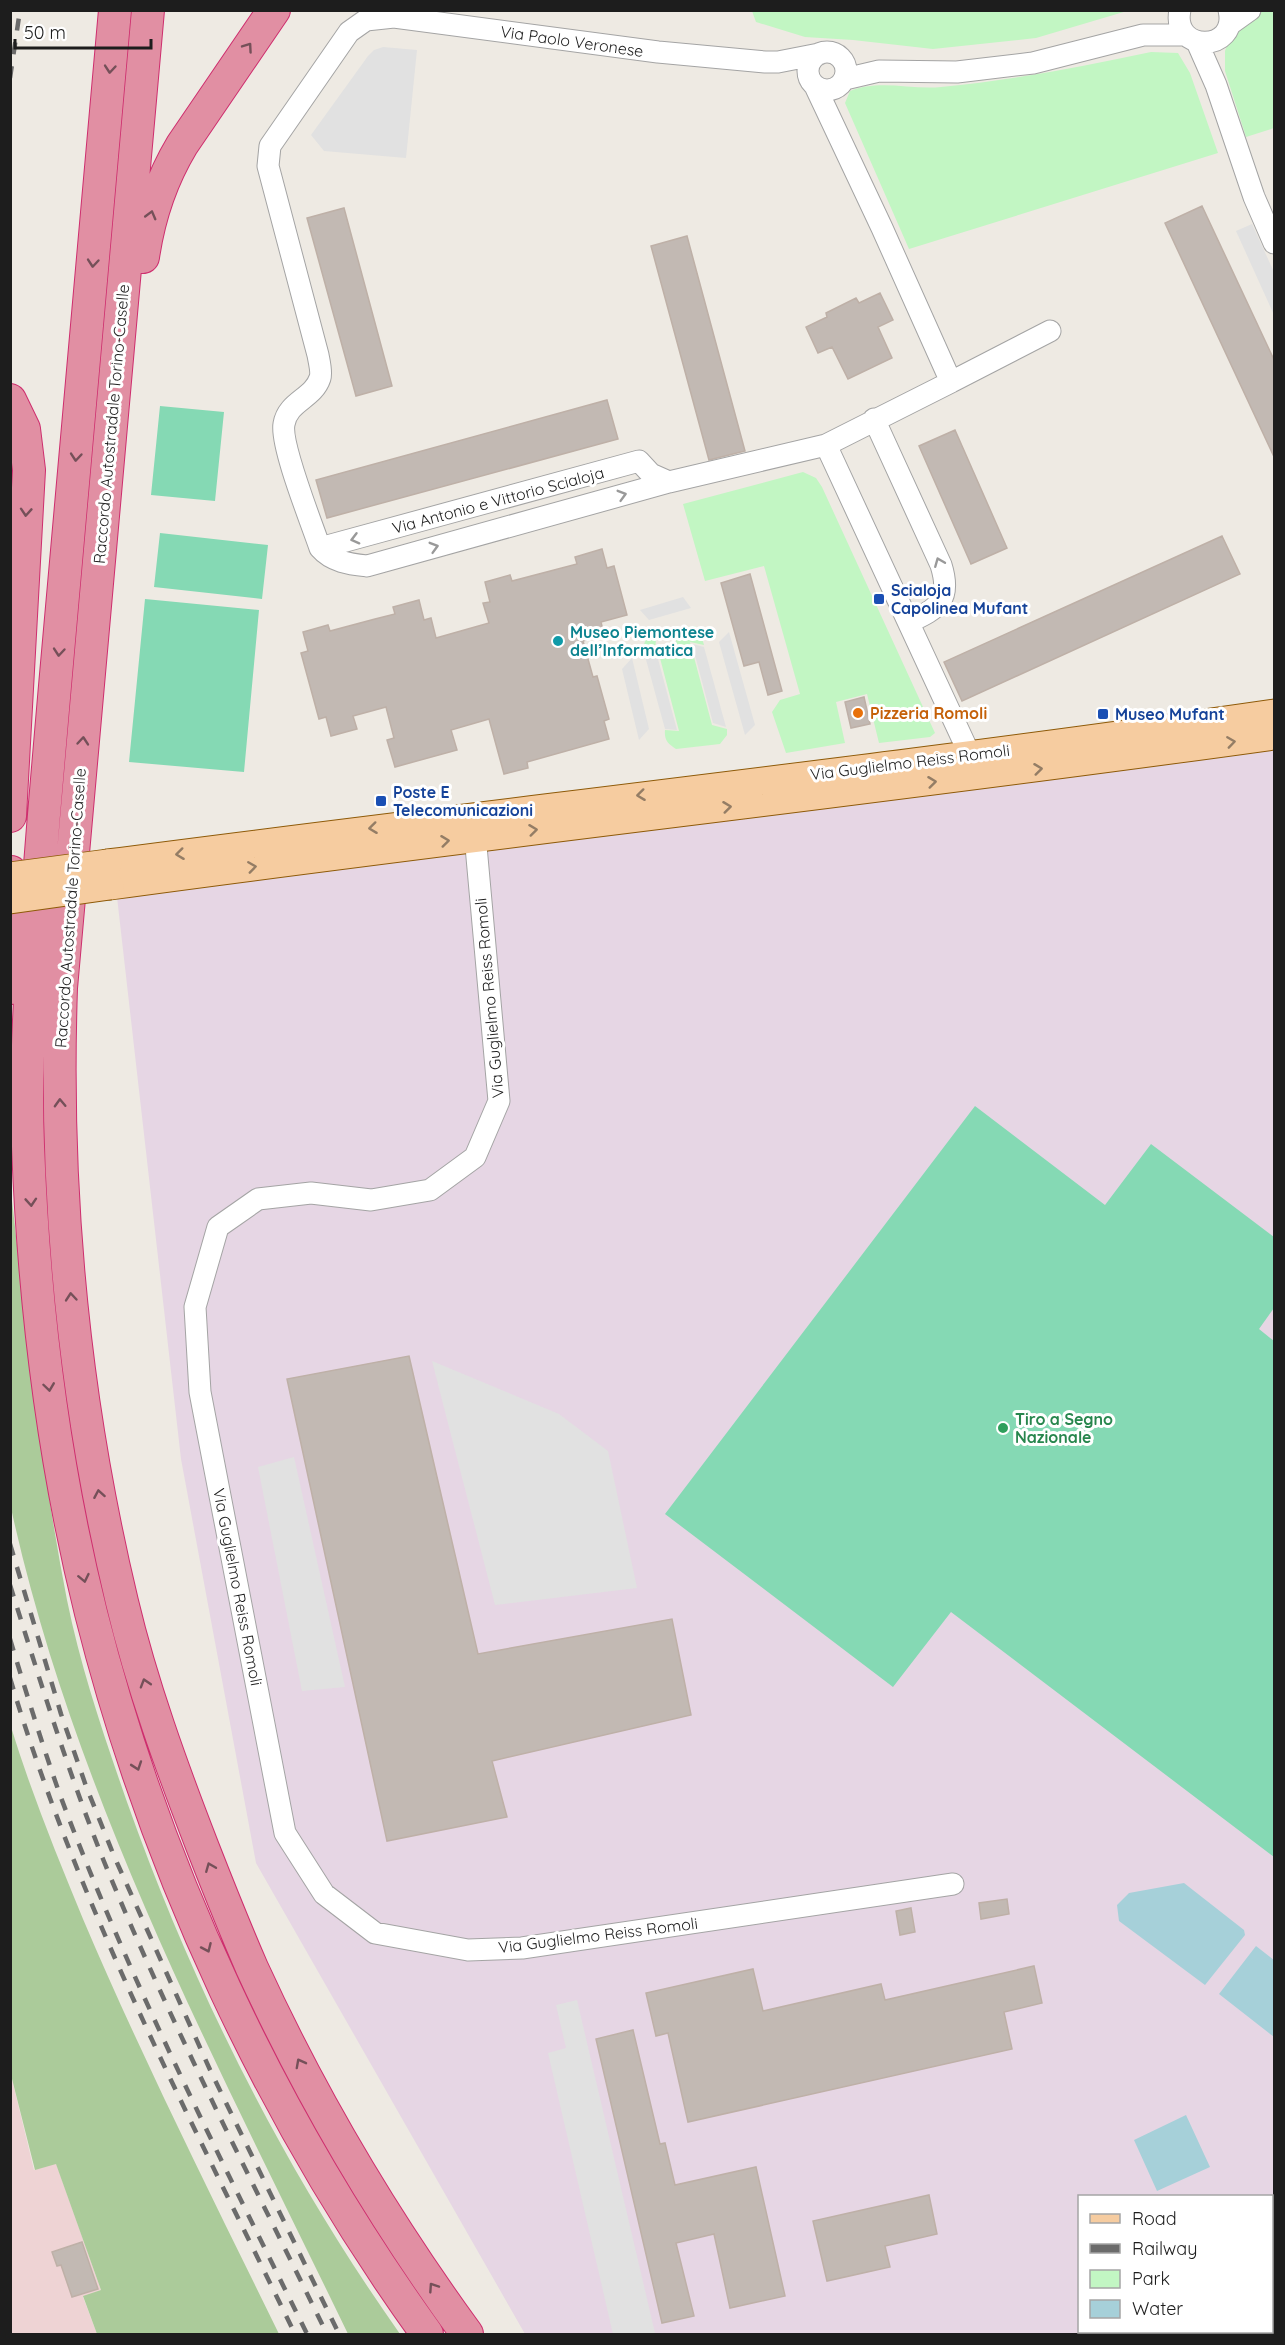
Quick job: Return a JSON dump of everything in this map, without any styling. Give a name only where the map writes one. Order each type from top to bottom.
[{"type":"highway","name":"Raccordo Autostradale Torino-Caselle","points":[[115,10],[40,858],[28,1026],[27,1144],[43,1350],[68,1508],[91,1612],[130,1746],[189,1907],[257,2055],[345,2211],[427,2334]]},
{"type":"highway","name":"Raccordo Autostradale Torino-Caselle","points":[[148,10],[67,924],[59,1042],[69,1273],[80,1377],[100,1503],[123,1605],[162,1737],[206,1857],[252,1968],[327,2115],[372,2193],[434,2289],[467,2334]]},
{"type":"highway","points":[[100,564],[120,446],[142,263],[153,209],[165,175],[182,145],[274,10]]},
{"type":"highway","points":[[10,400],[24,429],[29,470],[10,816]]},
{"type":"highway","points":[[10,868],[10,988]]},
{"type":"highway","points":[[10,1017],[16,1088],[27,1144]]},
{"type":"main road","name":"Via Guglielmo Reiss Romoli","points":[[975,766],[1275,713]]},
{"type":"main road","name":"Via Guglielmo Reiss Romoli","points":[[10,900],[109,875],[474,826],[975,766],[1275,736]]},
{"type":"main road","name":"Via Guglielmo Reiss Romoli","points":[[10,876],[109,875]]},
{"type":"street","points":[[1143,35],[1215,41],[1227,24],[1250,10]]},
{"type":"street","points":[[951,382],[882,228],[832,124],[830,79],[879,71],[957,72],[1033,63],[1143,35],[1179,12],[1181,28],[1191,39],[1216,85],[1246,175],[1275,243]]},
{"type":"street","name":"Via Paolo Veronese","points":[[320,548],[285,444],[284,424],[291,407],[309,395],[321,377],[318,355],[268,166],[270,146],[349,32],[366,20],[394,17],[658,52],[778,62],[830,79],[829,52],[778,62]]},
{"type":"street","points":[[1216,85],[1227,24]]},
{"type":"street","name":"Via Antonio e Vittorio Scialoja","points":[[669,482],[651,474],[639,461],[320,548],[325,554],[345,563],[367,566],[669,482],[826,445],[1050,331]]},
{"type":"street","points":[[874,419],[941,565],[945,579],[944,592],[933,611],[909,622]]},
{"type":"street","points":[[826,445],[975,766]]},
{"type":"street","name":"Via Guglielmo Reiss Romoli","points":[[474,826],[500,1101],[476,1157],[430,1190],[371,1200],[311,1193],[258,1199],[218,1227],[195,1307],[200,1392],[285,1833],[324,1894],[375,1933],[468,1950],[522,1948],[953,1884]]},
{"type":"shaded area","points":[[383,47],[417,50],[406,158],[324,151],[311,135],[368,56],[374,50]]},
{"type":"shaded area","points":[[1252,224],[1274,272],[1274,315],[1236,231]]},
{"type":"shaded area","points":[[683,597],[691,608],[649,620],[640,610]]},
{"type":"shaded area","points":[[729,632],[755,725],[745,735],[719,642]]},
{"type":"shaded area","points":[[692,644],[704,647],[726,727],[713,723]]},
{"type":"shaded area","points":[[645,656],[658,659],[677,730],[665,729]]},
{"type":"shaded area","points":[[632,658],[649,729],[639,740],[622,669]]},
{"type":"shaded area","points":[[1274,745],[1273,2330],[1273,2195],[1078,2195],[1078,2333],[1267,2333],[525,2334],[256,1863],[181,1459],[117,897]]},
{"type":"shaded area","points":[[432,1361],[559,1414],[608,1451],[637,1588],[495,1605]]},
{"type":"shaded area","points":[[294,1457],[345,1687],[302,1691],[258,1467]]},
{"type":"shaded area","points":[[577,2000],[655,2333],[613,2334],[548,2053],[566,2048],[556,2005]]},
{"type":"shaded area","points":[[10,2071],[34,2170],[56,2163],[101,2290],[83,2297],[97,2334],[11,2334]]},
{"type":"green space","points":[[752,11],[1127,11],[1036,38],[933,49],[805,37],[756,22]]},
{"type":"green space","points":[[1274,11],[1274,128],[1246,137],[1225,71],[1225,51],[1229,40],[1252,15]]},
{"type":"green space","points":[[1151,52],[1178,53],[1190,73],[1218,153],[909,249],[845,103],[850,91],[883,85],[930,88],[994,81]]},
{"type":"green space","points":[[160,406],[224,412],[215,501],[151,495]]},
{"type":"green space","points":[[803,472],[816,478],[822,487],[935,733],[930,737],[879,743],[867,694],[836,702],[845,743],[786,753],[772,712],[780,700],[800,694],[764,566],[705,581],[683,504]]},
{"type":"green space","points":[[160,533],[268,545],[262,599],[154,587]]},
{"type":"green space","points":[[145,599],[259,610],[244,772],[129,762]]},
{"type":"green space","points":[[695,626],[700,631],[704,645],[690,642],[712,725],[727,729],[727,735],[720,744],[676,749],[665,736],[665,730],[679,731],[660,658],[645,654],[643,647],[646,639],[657,633],[655,648],[675,644],[680,628]]},
{"type":"green space","name":"Tiro a Segno Nazionale","points":[[975,1106],[1105,1205],[1151,1144],[1274,1237],[1274,1308],[1259,1329],[1274,1341],[1274,1857],[951,1612],[893,1687],[665,1514]]},
{"type":"green space","points":[[10,1183],[34,1392],[57,1548],[79,1651],[110,1752],[153,1872],[182,1942],[246,2078],[318,2209],[400,2334],[348,2334],[155,1930],[112,1827],[73,1723],[39,1616],[11,1508]]},
{"type":"green space","points":[[11,1727],[45,1824],[106,1972],[178,2128],[279,2334],[97,2334],[83,2296],[101,2290],[56,2164],[35,2170],[10,2071]]},
{"type":"water","points":[[1184,1883],[1244,1930],[1245,1935],[1205,1985],[1119,1921],[1117,1905],[1129,1893]]},
{"type":"water","points":[[1256,1946],[1274,1960],[1274,2037],[1219,1994]]},
{"type":"water","points":[[1186,2115],[1210,2167],[1157,2191],[1134,2140]]},
{"type":"building","points":[[1202,206],[1275,362],[1275,459],[1165,223]]},
{"type":"building","points":[[344,208],[392,386],[356,396],[307,218]]},
{"type":"building","points":[[687,236],[745,451],[709,460],[651,246]]},
{"type":"building","points":[[880,293],[893,320],[878,327],[892,358],[848,379],[832,347],[818,353],[806,327],[827,317],[826,313],[856,298],[859,303]]},
{"type":"building","points":[[607,400],[618,439],[327,518],[316,480]]},
{"type":"building","points":[[955,430],[1007,548],[971,564],[919,446]]},
{"type":"building","points":[[1222,536],[1240,574],[962,701],[944,662]]},
{"type":"building","points":[[602,549],[607,568],[614,566],[627,615],[601,622],[604,635],[583,641],[593,677],[597,676],[609,719],[604,721],[609,739],[527,762],[528,768],[504,774],[489,719],[451,730],[457,750],[395,767],[387,740],[394,738],[386,707],[353,716],[357,729],[331,736],[326,717],[319,719],[301,653],[308,651],[303,632],[328,625],[330,631],[395,614],[393,607],[419,600],[424,620],[431,618],[436,638],[489,623],[483,603],[490,602],[485,582],[510,575],[512,581],[577,564],[575,557]]},
{"type":"building","points":[[750,574],[782,691],[768,695],[759,662],[744,666],[721,583]]},
{"type":"building","name":"Pizzeria Romoli","points":[[864,697],[870,724],[851,728],[845,702]]},
{"type":"building","points":[[409,1356],[478,1654],[672,1619],[691,1715],[492,1761],[507,1817],[387,1841],[287,1379]]},
{"type":"building","points":[[1007,1899],[1009,1914],[981,1919],[979,1903]]},
{"type":"building","points":[[911,1908],[915,1932],[900,1935],[896,1911]]},
{"type":"building","points":[[1034,1966],[1042,2003],[1004,2012],[1012,2049],[688,2122],[668,2033],[656,2036],[646,1993],[753,1969],[763,2011],[881,1984],[885,2000]]},
{"type":"building","points":[[633,2030],[660,2144],[665,2143],[675,2185],[756,2167],[785,2296],[730,2308],[714,2234],[676,2243],[694,2316],[662,2323],[596,2039]]},
{"type":"building","points":[[929,2195],[937,2234],[885,2246],[890,2267],[827,2281],[813,2221]]},
{"type":"building","points":[[82,2242],[98,2289],[72,2297],[61,2265],[57,2266],[52,2252]]},
{"type":"railway","points":[[10,78],[20,10]]},
{"type":"railway","points":[[10,1544],[61,1714],[114,1856],[211,2072],[339,2334]]},
{"type":"railway","points":[[10,1585],[77,1791],[128,1919],[211,2098],[327,2334]]},
{"type":"railway","points":[[10,1639],[60,1795],[115,1932],[177,2068],[307,2334]]},
{"type":"railway","points":[[10,1678],[38,1763],[103,1930],[177,2093],[295,2334]]},
{"type":"place","name":"Scialoja Capolinea Mufant","points":[[879,599]]},
{"type":"place","name":"Museo Piemontese dell’Informatica","points":[[558,641]]},
{"type":"place","name":"Pizzeria Romoli","points":[[858,713]]},
{"type":"place","name":"Museo Mufant","points":[[1103,714]]},
{"type":"place","name":"Poste E Telecomunicazioni","points":[[381,801]]},
{"type":"place","name":"Tiro a Segno Nazionale","points":[[1003,1428]]}]
